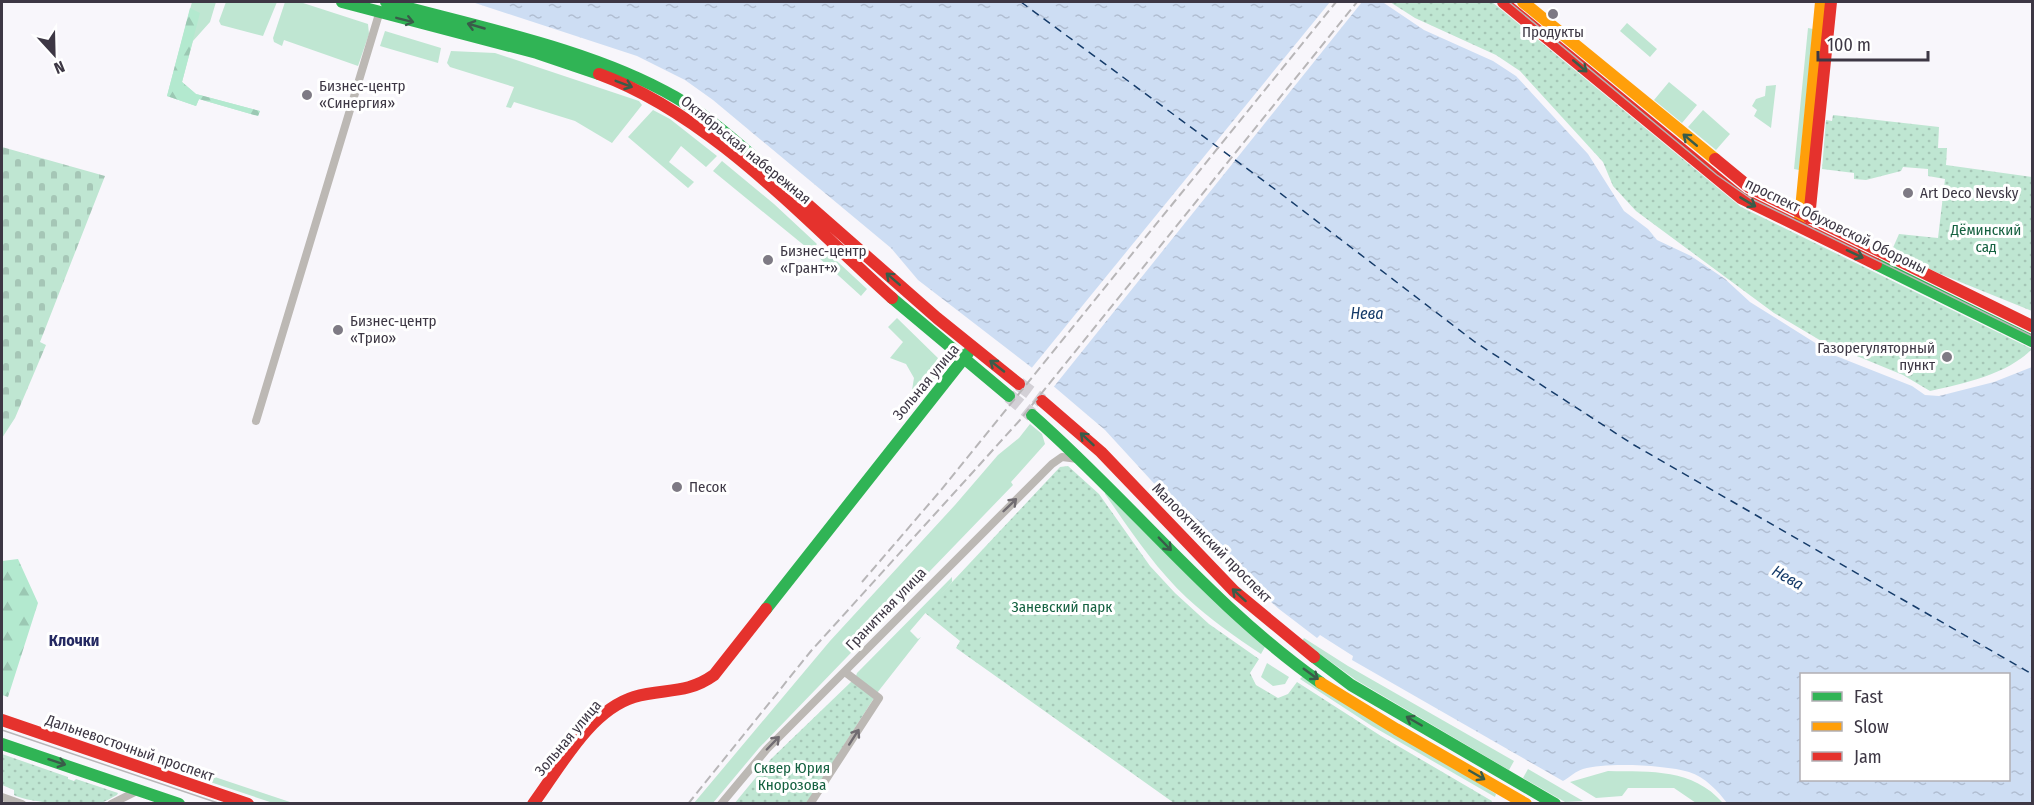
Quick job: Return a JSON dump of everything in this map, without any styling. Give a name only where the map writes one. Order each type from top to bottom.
[{"type":"main road","name":"Октябрьская набережная","points":[[342,2],[379,14],[509,45],[575,66],[631,86],[680,113],[807,220],[963,362],[1009,396]]},
{"type":"main road","name":"Октябрьская набережная","points":[[386,2],[532,42],[636,76],[678,98],[739,145],[974,348],[1019,384]]},
{"type":"main road","name":"проспект Обуховской Обороны","points":[[1503,2],[1729,189],[1765,212],[1804,220],[2032,326]]},
{"type":"main road","name":"проспект Обуховской Обороны","points":[[1523,2],[1749,187],[1804,220],[2032,341]]},
{"type":"main road","points":[[1804,220],[1821,2]]},
{"type":"main road","points":[[1804,220],[1831,2]]},
{"type":"main road","points":[[2015,317],[2032,319]]},
{"type":"main road","name":"Зольная улица","points":[[533,804],[596,723],[614,706],[636,696],[691,690],[714,675],[974,348]]},
{"type":"main road","name":"Зольная улица","points":[[543,804],[603,727],[618,713],[639,703],[694,697],[721,678],[963,362]]},
{"type":"main road","name":"Малоохтинский проспект","points":[[1042,401],[1101,452],[1234,591],[1293,642],[1352,685],[1555,804]]},
{"type":"main road","points":[[1032,415],[1083,460],[1223,603],[1273,646],[1343,697],[1526,804]]},
{"type":"main road","name":"Дальневосточный проспект","points":[[2,720],[249,804]]},
{"type":"main road","points":[[2,744],[179,804]]},
{"type":"street","points":[[256,421],[379,14]]},
{"type":"street","name":"Гранитная улица","points":[[721,804],[767,749],[1055,460],[1066,456],[1083,460]]},
{"type":"street","points":[[810,804],[879,698],[845,672]]},
{"type":"street","points":[[111,804],[139,790]]},
{"type":"street","points":[[2,797],[22,804]]},
{"type":"green space","points":[[192,2],[216,2],[210,22],[193,41],[182,82],[196,94],[260,111],[258,116],[199,99],[196,106],[167,96]]},
{"type":"green space","points":[[226,2],[277,2],[263,36],[221,25],[219,21]]},
{"type":"green space","points":[[285,2],[300,2],[368,24],[369,34],[358,66],[284,40],[282,46],[274,42],[273,38]]},
{"type":"green space","points":[[1390,2],[1492,2],[1741,207],[2032,349],[2022,358],[1998,372],[1930,391],[1903,375],[1823,342],[1774,313],[1636,211],[1613,186],[1603,162],[1520,71],[1496,55],[1415,18]]},
{"type":"green space","points":[[190,8],[200,13],[182,82],[196,94],[260,111],[258,116],[199,99],[196,106],[167,96]]},
{"type":"green space","points":[[1627,23],[1657,49],[1650,57],[1620,31]]},
{"type":"green space","points":[[1808,28],[1813,29],[1799,170],[1794,169]]},
{"type":"green space","points":[[385,31],[441,48],[438,63],[380,46]]},
{"type":"green space","points":[[451,51],[495,53],[639,101],[642,105],[612,143],[575,121],[514,102],[511,108],[506,107],[514,87],[450,67],[447,63]]},
{"type":"green space","points":[[1669,82],[1697,105],[1682,123],[1654,100]]},
{"type":"green space","points":[[1776,85],[1771,128],[1754,116],[1757,110],[1752,106],[1756,99],[1765,96],[1766,86]]},
{"type":"green space","points":[[653,110],[670,119],[717,156],[706,167],[681,146],[669,162],[694,182],[688,188],[628,137]]},
{"type":"green space","points":[[1703,110],[1730,134],[1716,150],[1688,127]]},
{"type":"green space","name":"Дёминский сад","points":[[1833,115],[1939,127],[1938,148],[1947,148],[1946,165],[2032,177],[2032,311],[1938,273],[1892,250],[1899,234],[1938,238],[1945,179],[1928,176],[1928,169],[1903,167],[1901,171],[1866,180],[1854,179],[1854,173],[1822,169],[1826,120],[1832,121]]},
{"type":"green space","points":[[2,147],[105,176],[40,342],[46,345],[15,418],[2,438]]},
{"type":"green space","points":[[722,161],[774,204],[817,244],[811,251],[713,171]]},
{"type":"green space","points":[[825,250],[867,289],[861,296],[818,257]]},
{"type":"green space","points":[[897,318],[942,362],[942,369],[913,405],[911,396],[914,378],[906,364],[890,358],[903,342],[888,327]]},
{"type":"green space","points":[[1030,424],[1042,434],[1045,444],[1011,482],[1013,485],[759,748],[713,803],[694,803],[830,641],[998,455],[1019,438]]},
{"type":"green space","name":"Заневский парк","points":[[1068,466],[1099,494],[1150,566],[1175,593],[1209,624],[1259,659],[1250,673],[1256,685],[1278,698],[1288,694],[1297,682],[1381,736],[1492,801],[1491,803],[1174,803],[956,648],[960,641],[924,612],[1060,467]]},
{"type":"green space","points":[[1106,490],[1266,645],[1261,654],[1214,620],[1175,586],[1133,535],[1105,494]]},
{"type":"green space","points":[[18,559],[38,603],[8,697],[2,695],[2,561]]},
{"type":"green space","points":[[952,577],[952,582],[910,631],[918,639],[921,637],[877,693],[856,676],[857,673]]},
{"type":"green space","points":[[1304,638],[1348,666],[1514,761],[1509,770],[1356,680],[1302,641]]},
{"type":"green space","points":[[1267,663],[1289,677],[1285,684],[1273,686],[1261,677]]},
{"type":"green space","points":[[1304,675],[1496,794],[1495,797],[1372,726],[1300,679]]},
{"type":"green space","name":"Сквер Юрия Кнорозова","points":[[852,681],[874,698],[807,803],[734,804],[771,759]]},
{"type":"green space","points":[[140,752],[293,803],[273,803],[138,758]]},
{"type":"green space","points":[[2,754],[68,777],[68,779],[74,781],[76,779],[118,793],[104,802],[91,804],[56,803],[22,798],[14,795],[14,790],[2,785]]},
{"type":"green space","points":[[1528,769],[1583,801],[1565,802],[1523,778]]},
{"type":"green space","points":[[1608,771],[1656,772],[1685,778],[1698,783],[1723,803],[1696,803],[1674,788],[1628,788],[1622,796],[1596,798],[1570,782]]},
{"type":"water","name":"Нева","points":[[472,2],[1384,3],[1424,30],[1493,61],[1516,76],[1588,154],[1624,211],[1648,229],[1657,240],[1691,256],[1725,279],[1750,302],[1836,356],[1912,386],[1925,395],[1939,396],[1994,382],[2032,367],[2032,803],[1727,803],[1711,785],[1695,774],[1636,765],[1583,769],[1563,781],[1352,660],[1353,656],[1320,635],[1317,638],[1279,609],[1227,563],[1105,430],[1031,367],[918,280],[891,248],[713,100],[685,80],[637,56]]},
{"type":"pier","points":[[1330,2],[1362,2],[1052,389],[1030,370]]},
{"type":"ferry route","points":[[1021,2],[1276,190],[1475,342],[1634,445],[2032,674]]},
{"type":"tunnel","points":[[1019,384],[1042,401]]},
{"type":"tunnel","points":[[1009,396],[1032,415]]},
{"type":"tram line","points":[[1509,2],[1717,175],[1750,198],[2032,336]]},
{"type":"tram line","points":[[2,730],[221,804]]},
{"type":"railway","points":[[862,582],[941,490],[1336,2]]},
{"type":"railway","points":[[688,804],[811,651],[1020,420],[1357,2]]},
{"type":"traffic: fast","points":[[342,2],[537,53],[599,74]]},
{"type":"traffic: fast","points":[[386,2],[535,41],[643,80],[704,116],[789,188]]},
{"type":"traffic: fast","points":[[1876,264],[2032,341]]},
{"type":"traffic: fast","points":[[892,298],[1009,396]]},
{"type":"traffic: fast","points":[[766,609],[968,353]]},
{"type":"traffic: fast","points":[[1032,415],[1104,483],[1208,588],[1282,653],[1321,683]]},
{"type":"traffic: fast","points":[[1314,657],[1351,685],[1555,804]]},
{"type":"traffic: fast","points":[[2,744],[179,804]]},
{"type":"traffic: slow","points":[[1523,2],[1715,159]]},
{"type":"traffic: slow","points":[[1800,219],[1821,2]]},
{"type":"traffic: slow","points":[[1321,683],[1526,804]]},
{"type":"traffic: jam","points":[[1503,2],[1741,198],[1876,264]]},
{"type":"traffic: jam","points":[[1809,218],[1831,2]]},
{"type":"traffic: jam","points":[[599,74],[640,92],[680,115],[718,142],[790,203],[892,298]]},
{"type":"traffic: jam","points":[[1715,159],[1749,187],[2032,326]]},
{"type":"traffic: jam","points":[[789,188],[937,318],[1019,384]]},
{"type":"traffic: jam","points":[[1042,401],[1101,452],[1234,591],[1314,657]]},
{"type":"traffic: jam","points":[[533,804],[577,742],[603,715],[618,704],[634,697],[694,686],[714,675],[766,609]]},
{"type":"traffic: jam","points":[[2,720],[248,804]]},
{"type":"place","name":"Продукты","points":[[1553,14]]},
{"type":"place","name":"Бизнес-центр «Синергия»","points":[[307,95]]},
{"type":"place","name":"Art Deco Nevsky","points":[[1908,193]]},
{"type":"place","name":"Бизнес-центр «Грант+»","points":[[768,260]]},
{"type":"place","name":"Бизнес-центр «Трио»","points":[[338,330]]},
{"type":"place","name":"Газорегуляторный пункт","points":[[1947,357]]},
{"type":"place","name":"Песок","points":[[677,487]]},
{"type":"district","name":"Клочки","points":[[74,640]]}]
